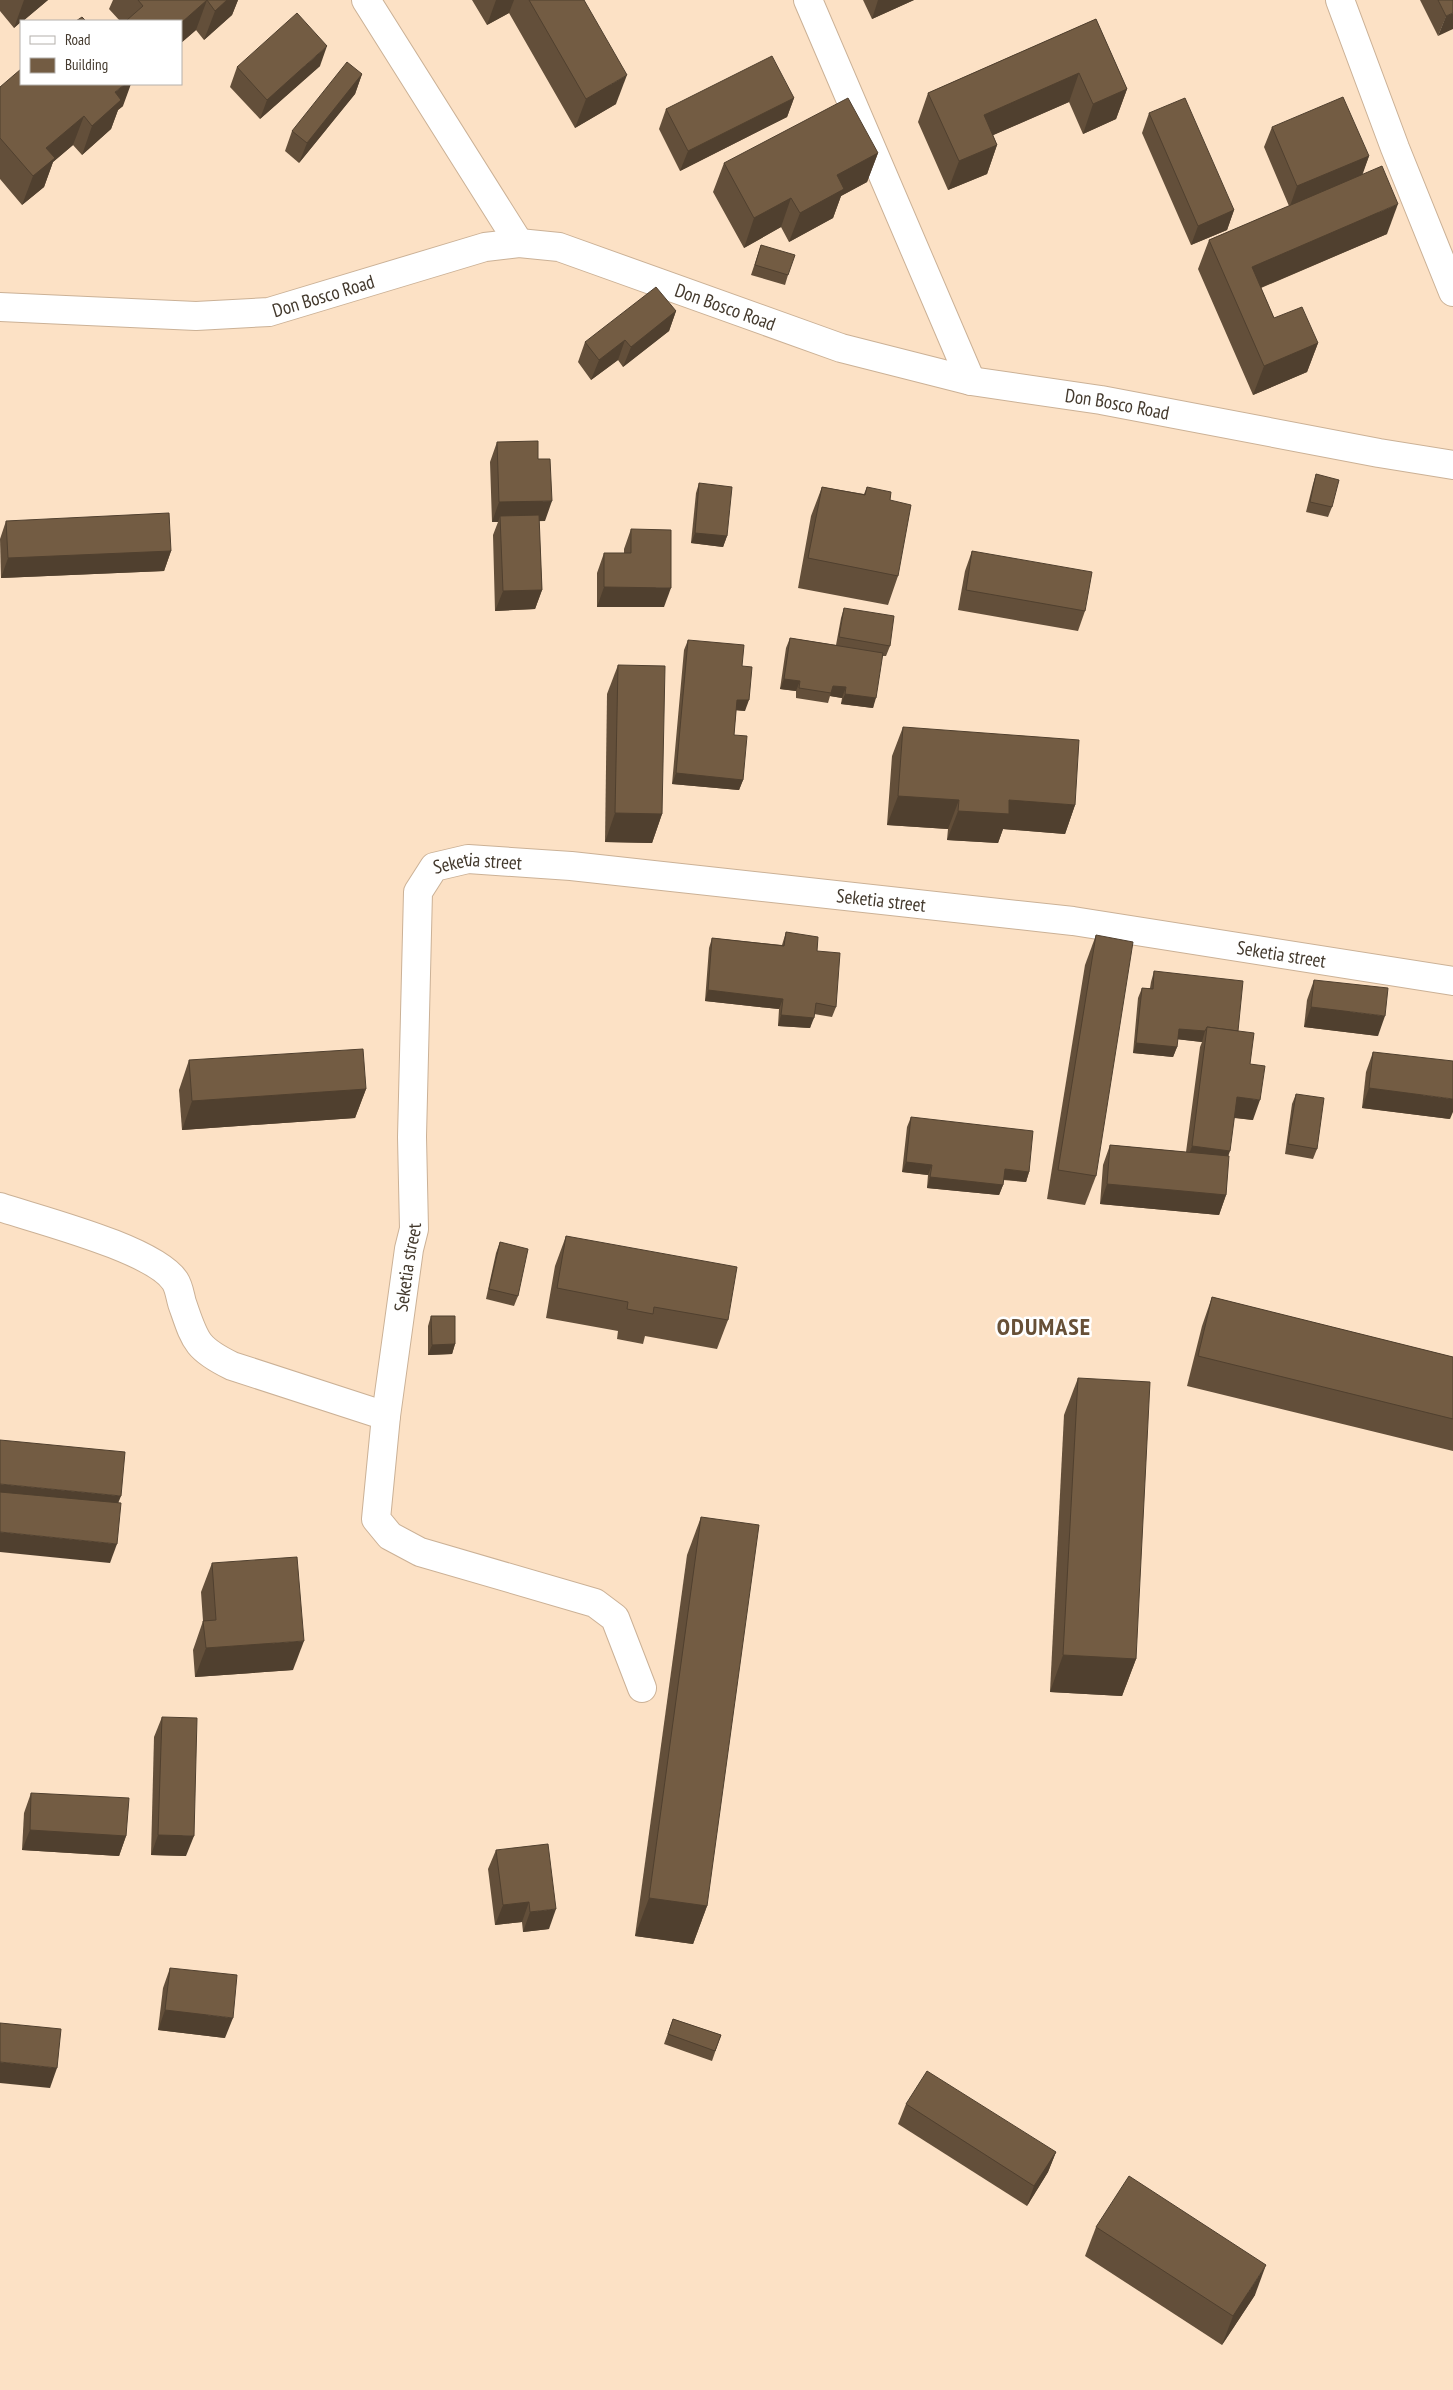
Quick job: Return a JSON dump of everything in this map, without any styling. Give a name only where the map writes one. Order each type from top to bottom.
[{"type":"street","points":[[366,0],[519,243]]},
{"type":"street","points":[[808,0],[972,381]]},
{"type":"street","points":[[1340,0],[1395,148],[1453,292]]},
{"type":"street","name":"Don Bosco Road","points":[[0,307],[196,316],[269,312],[485,247],[519,243],[559,247],[841,348],[972,381],[1101,400],[1379,453],[1453,465]]},
{"type":"street","name":"Seketia street","points":[[642,1688],[615,1618],[594,1603],[420,1552],[390,1536],[376,1519],[386,1416],[409,1249],[414,1229],[412,1127],[418,892],[434,867],[468,859],[571,866],[1073,921],[1453,982]]},
{"type":"street","points":[[0,1207],[137,1253],[159,1266],[175,1281],[195,1339],[209,1354],[232,1366],[386,1416]]},
{"type":"building","points":[[138,0],[207,0],[182,22],[182,20],[127,20],[143,6]]},
{"type":"building","points":[[207,0],[227,0],[215,11]]},
{"type":"building","points":[[529,0],[584,0],[627,75],[586,99]]},
{"type":"building","points":[[1438,0],[1453,0],[1453,13],[1446,16]]},
{"type":"building","points":[[297,13],[327,46],[267,100],[237,67]]},
{"type":"building","points":[[1096,19],[1127,89],[1093,104],[1079,73],[984,115],[997,145],[959,161],[928,93]]},
{"type":"building","points":[[772,56],[794,98],[688,151],[666,109]]},
{"type":"building","points":[[347,62],[362,74],[307,143],[292,131]]},
{"type":"building","points":[[20,70],[20,85],[124,85],[115,92],[121,100],[92,126],[84,116],[46,148],[55,158],[33,176],[0,138],[0,87]]},
{"type":"building","points":[[1343,97],[1369,156],[1297,186],[1272,127]]},
{"type":"building","points":[[848,98],[878,153],[837,175],[844,189],[800,213],[791,198],[754,218],[724,163]]},
{"type":"building","points":[[1185,98],[1234,210],[1198,226],[1149,113]]},
{"type":"building","points":[[1382,166],[1398,204],[1252,267],[1274,318],[1302,307],[1318,343],[1264,366],[1209,240]]},
{"type":"building","points":[[761,245],[795,255],[788,275],[755,265]]},
{"type":"building","points":[[656,287],[676,311],[631,347],[625,340],[599,360],[585,342]]},
{"type":"building","points":[[538,441],[538,459],[550,459],[552,501],[499,502],[497,442]]},
{"type":"building","points":[[1316,474],[1339,480],[1332,507],[1310,502]]},
{"type":"building","points":[[699,483],[732,487],[727,536],[695,533]]},
{"type":"building","points":[[822,487],[865,495],[867,487],[891,492],[890,500],[911,505],[898,576],[808,558]]},
{"type":"building","points":[[169,513],[171,551],[8,558],[6,521]]},
{"type":"building","points":[[539,515],[542,590],[503,591],[500,516]]},
{"type":"building","points":[[631,529],[671,530],[671,588],[604,587],[604,553],[631,553]]},
{"type":"building","points":[[972,551],[1092,572],[1085,611],[966,590]]},
{"type":"building","points":[[844,608],[894,616],[890,646],[839,637]]},
{"type":"building","points":[[790,638],[883,653],[876,698],[845,694],[846,687],[833,686],[831,693],[799,688],[800,681],[784,679]]},
{"type":"building","points":[[688,640],[744,645],[742,666],[752,667],[749,700],[737,700],[734,735],[747,736],[743,780],[676,773]]},
{"type":"building","points":[[618,665],[665,666],[662,814],[615,813]]},
{"type":"building","points":[[903,727],[1079,740],[1075,805],[1009,800],[1009,814],[958,811],[959,800],[898,796]]},
{"type":"building","points":[[786,932],[818,937],[817,951],[840,953],[836,1007],[816,1003],[814,1018],[781,1015],[783,999],[708,990],[712,938],[784,946]]},
{"type":"building","points":[[1096,935],[1133,942],[1096,1176],[1058,1170]]},
{"type":"building","points":[[1154,971],[1243,981],[1238,1031],[1207,1027],[1205,1031],[1179,1029],[1177,1047],[1136,1043],[1142,988],[1153,989]]},
{"type":"building","points":[[1314,980],[1388,988],[1385,1016],[1311,1007]]},
{"type":"building","points":[[1207,1027],[1254,1033],[1250,1064],[1265,1066],[1260,1100],[1237,1097],[1230,1151],[1192,1146]]},
{"type":"building","points":[[363,1049],[366,1089],[192,1101],[189,1060]]},
{"type":"building","points":[[1373,1052],[1453,1061],[1453,1099],[1369,1088]]},
{"type":"building","points":[[1296,1094],[1324,1098],[1317,1149],[1288,1144]]},
{"type":"building","points":[[911,1117],[1033,1131],[1029,1172],[1005,1169],[1003,1185],[930,1177],[932,1165],[906,1162]]},
{"type":"building","points":[[1110,1145],[1229,1156],[1226,1195],[1107,1184]]},
{"type":"building","points":[[566,1236],[737,1267],[728,1320],[654,1307],[653,1314],[627,1309],[628,1302],[557,1288]]},
{"type":"building","points":[[500,1242],[528,1249],[518,1296],[489,1289]]},
{"type":"building","points":[[1212,1297],[1453,1357],[1453,1419],[1198,1356]]},
{"type":"building","points":[[431,1316],[455,1316],[455,1344],[432,1345]]},
{"type":"building","points":[[1078,1378],[1150,1382],[1136,1659],[1063,1655]]},
{"type":"building","points":[[0,1440],[125,1452],[121,1496],[0,1484]]},
{"type":"building","points":[[0,1492],[121,1503],[117,1544],[0,1532]]},
{"type":"building","points":[[701,1517],[759,1525],[707,1906],[649,1898]]},
{"type":"building","points":[[297,1557],[304,1641],[206,1648],[203,1621],[216,1620],[212,1563]]},
{"type":"building","points":[[162,1717],[197,1718],[194,1836],[158,1835]]},
{"type":"building","points":[[31,1793],[129,1798],[126,1836],[30,1830]]},
{"type":"building","points":[[548,1844],[556,1909],[530,1912],[529,1902],[503,1905],[496,1850]]},
{"type":"building","points":[[170,1968],[237,1975],[233,2018],[165,2010]]},
{"type":"building","points":[[673,2019],[721,2035],[715,2051],[668,2034]]},
{"type":"building","points":[[0,2023],[61,2029],[57,2068],[0,2062]]},
{"type":"building","points":[[927,2071],[1056,2152],[1034,2186],[906,2104]]},
{"type":"building","points":[[1129,2176],[1266,2265],[1233,2316],[1096,2227]]},
{"type":"district","name":"ODUMASE","points":[[1044,1327]]}]
